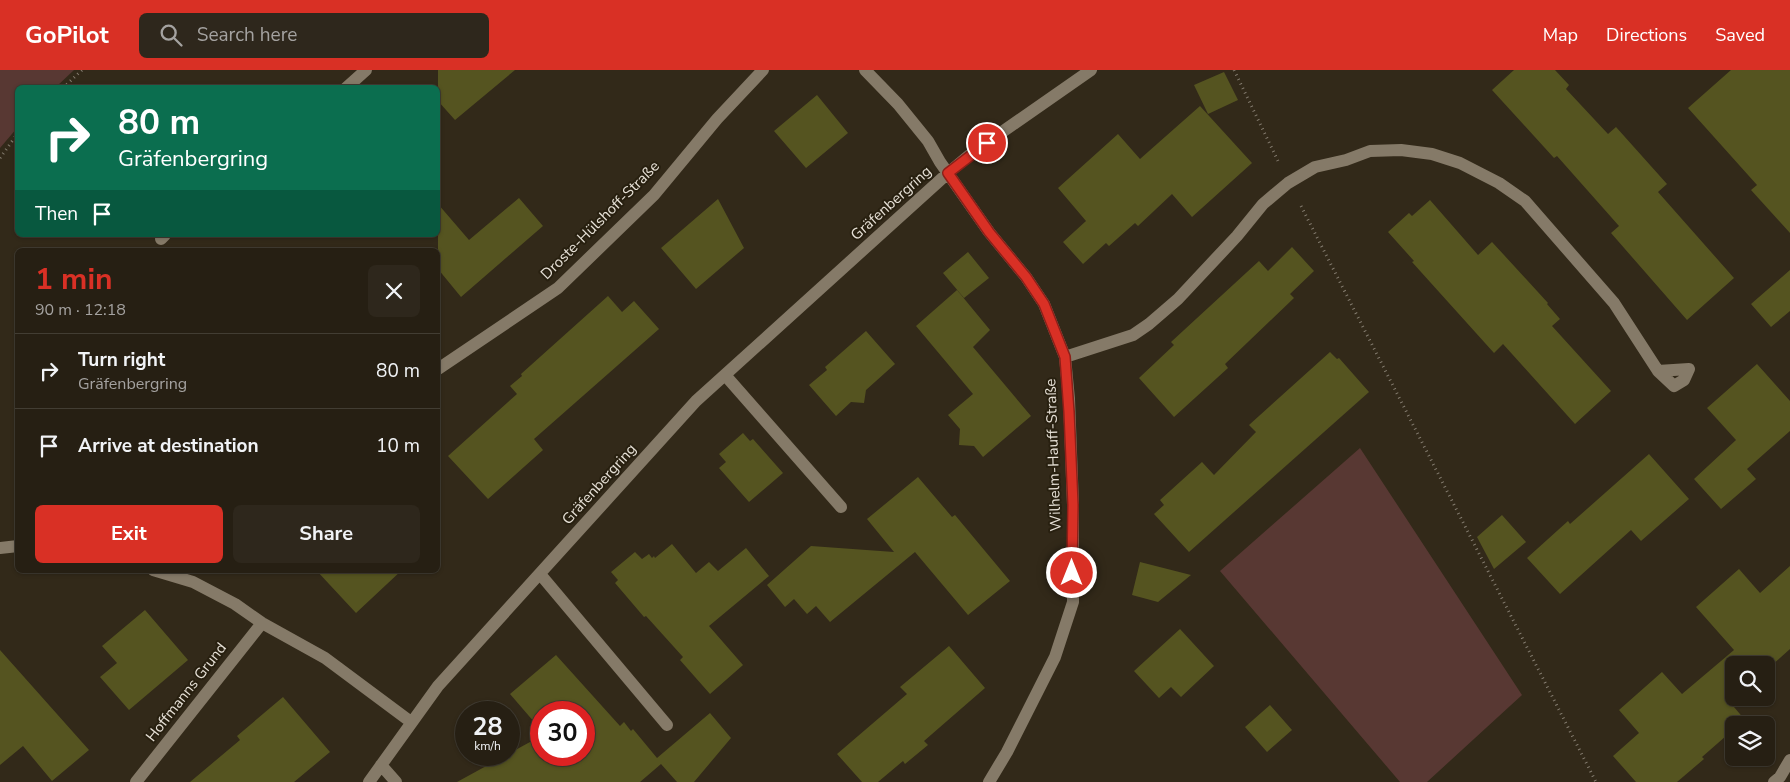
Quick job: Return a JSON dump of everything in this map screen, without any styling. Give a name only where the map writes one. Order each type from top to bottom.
[{"type":"street","points":[[349,85],[366,70]]},
{"type":"street","name":"Droste-Hülshoff-Straße","points":[[440,367],[558,288],[654,195],[717,119],[763,70]]},
{"type":"street","points":[[865,70],[928,141],[948,173]]},
{"type":"street","name":"Gräfenbergring","points":[[369,782],[438,686],[696,401],[948,173],[1091,70]]},
{"type":"street","points":[[1065,357],[1133,335],[1149,324],[1178,299],[1263,204],[1288,183],[1315,166],[1346,160],[1370,151],[1402,150],[1432,154],[1460,163],[1500,183],[1525,201],[1614,303],[1658,371]]},
{"type":"street","name":"Wilhelm-Hauff-Straße","points":[[948,173],[989,232],[1026,277],[1044,304],[1065,357],[1069,399],[1073,505],[1073,602],[1056,657],[1008,752],[989,782]]},
{"type":"street","points":[[725,375],[841,507]]},
{"type":"street","points":[[0,548],[15,546]]},
{"type":"street","points":[[162,573],[193,582],[235,604],[262,623],[325,658],[412,722]]},
{"type":"street","points":[[540,574],[667,725]]},
{"type":"street","name":"Hoffmanns Grund","points":[[136,782],[262,623]]},
{"type":"street","points":[[1774,782],[1780,777],[1790,760]]},
{"type":"street","points":[[381,765],[396,782]]},
{"type":"path","points":[[66,85],[82,70]]},
{"type":"path","points":[[1234,70],[1288,183],[1596,782]]},
{"type":"path","points":[[0,158],[15,137]]},
{"type":"shaded area","points":[[0,70],[74,70],[58,85],[15,85],[15,130],[0,148]]},
{"type":"shaded area","points":[[1360,448],[1522,695],[1427,782],[1400,782],[1220,571]]},
{"type":"building","points":[[438,70],[515,70],[455,120],[440,103],[440,85],[438,85]]},
{"type":"building","points":[[1514,70],[1555,70],[1569,85],[1566,89],[1608,134],[1616,127],[1667,184],[1658,192],[1734,278],[1687,320],[1611,233],[1619,226],[1557,156],[1554,158],[1492,90]]},
{"type":"building","points":[[1731,70],[1790,70],[1790,233],[1751,190],[1757,185],[1688,108]]},
{"type":"building","points":[[1224,72],[1238,100],[1208,114],[1194,85]]},
{"type":"building","points":[[817,95],[848,133],[806,168],[774,131]]},
{"type":"building","points":[[1200,106],[1252,163],[1192,217],[1172,194],[1138,226],[1135,223],[1109,246],[1106,243],[1083,264],[1063,242],[1086,221],[1058,188],[1118,134],[1140,159]]},
{"type":"building","points":[[519,198],[543,226],[461,297],[440,271],[438,237],[440,237],[440,206],[469,240]]},
{"type":"building","points":[[718,199],[744,248],[696,289],[661,248]]},
{"type":"building","points":[[1430,200],[1478,255],[1492,242],[1548,303],[1560,319],[1552,326],[1611,391],[1575,424],[1503,344],[1494,353],[1412,262],[1414,261],[1388,232],[1409,213],[1412,216]]},
{"type":"building","points":[[1292,247],[1314,271],[1290,294],[1294,298],[1225,364],[1228,368],[1174,417],[1139,378],[1174,345],[1171,342],[1259,261],[1268,271]]},
{"type":"building","points":[[968,252],[989,278],[964,298],[943,273]]},
{"type":"building","points":[[1790,270],[1790,311],[1771,327],[1751,304]]},
{"type":"building","points":[[957,290],[990,330],[973,347],[1031,416],[983,457],[974,446],[959,445],[960,429],[948,415],[973,394],[916,326]]},
{"type":"building","points":[[608,296],[622,312],[634,301],[659,329],[534,439],[543,450],[488,499],[448,456],[517,394],[510,386],[522,376],[521,374]]},
{"type":"building","points":[[866,331],[895,364],[866,390],[864,403],[851,402],[836,416],[809,385],[827,370],[825,367]]},
{"type":"building","points":[[1330,352],[1337,359],[1339,358],[1369,392],[1189,552],[1154,514],[1164,505],[1160,500],[1202,462],[1214,475],[1256,432],[1249,425]]},
{"type":"building","points":[[1757,364],[1790,401],[1790,431],[1747,469],[1756,479],[1721,509],[1694,479],[1736,440],[1707,408]]},
{"type":"building","points":[[743,433],[750,441],[753,439],[783,473],[749,502],[719,468],[726,462],[719,454]]},
{"type":"building","points":[[1649,454],[1689,499],[1641,541],[1631,530],[1560,594],[1527,558],[1568,521],[1570,524]]},
{"type":"building","points":[[918,477],[952,517],[955,515],[1010,581],[968,615],[915,552],[830,622],[816,606],[807,614],[794,599],[785,607],[767,585],[811,546],[894,552],[867,519]]},
{"type":"building","points":[[1502,515],[1526,542],[1494,569],[1477,537]]},
{"type":"building","points":[[672,544],[696,573],[709,562],[718,571],[746,548],[769,576],[709,626],[743,665],[710,694],[680,660],[683,657],[646,616],[644,617],[615,583],[618,580],[611,572],[635,552],[642,559],[649,554],[652,558],[654,556],[655,558]]},
{"type":"building","points":[[1140,562],[1191,575],[1158,602],[1132,595]]},
{"type":"building","points":[[1790,566],[1790,649],[1775,662],[1775,656],[1727,656],[1734,650],[1696,607],[1739,569],[1760,593]]},
{"type":"building","points":[[319,573],[399,573],[356,613]]},
{"type":"building","points":[[145,610],[188,660],[129,710],[100,677],[117,663],[102,646]]},
{"type":"building","points":[[1180,629],[1214,666],[1181,697],[1171,687],[1159,698],[1134,671]]},
{"type":"building","points":[[949,646],[985,688],[924,741],[928,745],[905,764],[903,761],[878,782],[862,782],[837,754],[907,694],[900,687]]},
{"type":"building","points":[[0,650],[89,750],[52,781],[23,746],[0,765]]},
{"type":"building","points":[[556,655],[620,726],[624,722],[631,731],[633,729],[657,758],[710,713],[731,738],[694,782],[677,782],[661,764],[640,782],[457,782],[486,766],[520,766],[520,748],[530,742],[530,766],[595,766],[595,701],[530,701],[530,717],[520,706],[520,701],[516,701],[510,694]]},
{"type":"building","points":[[1725,658],[1725,706],[1734,706],[1742,716],[1725,716],[1725,737],[1702,757],[1704,759],[1677,782],[1636,782],[1613,756],[1639,733],[1619,710],[1662,672],[1682,694]]},
{"type":"building","points":[[283,697],[330,752],[294,782],[190,782],[240,740],[237,736]]},
{"type":"building","points":[[1270,705],[1292,730],[1267,752],[1245,727]]},
{"type":"route","points":[[987,143],[948,173],[989,232],[1026,277],[1044,304],[1065,357],[1069,399],[1073,505],[1072,573]]}]
